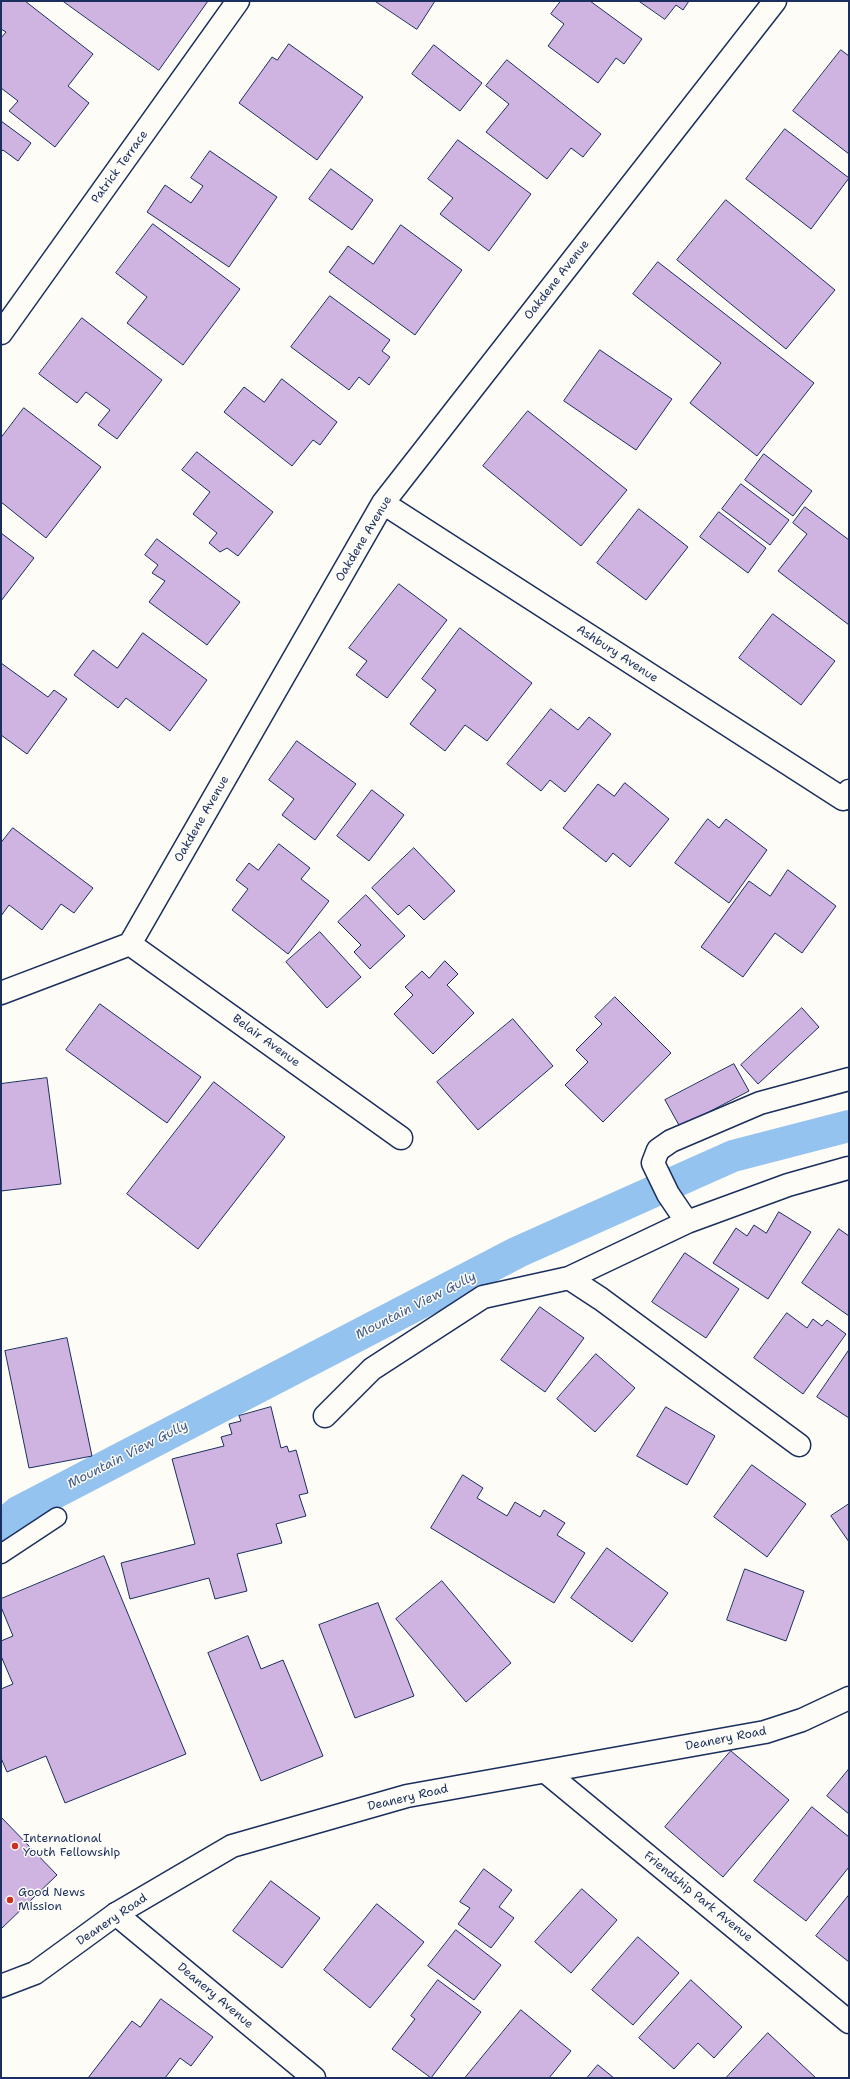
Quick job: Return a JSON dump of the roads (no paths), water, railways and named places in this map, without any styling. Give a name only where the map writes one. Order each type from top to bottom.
[{"type":"street","name":"Patrick Terrace","points":[[1,333],[238,1]]},
{"type":"street","name":"Oakdene Avenue","points":[[130,944],[383,503],[775,1]]},
{"type":"street","name":"Ashbury Avenue","points":[[383,503],[843,799],[849,791]]},
{"type":"street","points":[[1,993],[130,944]]},
{"type":"street","name":"Belair Avenue","points":[[130,944],[402,1138]]},
{"type":"street","points":[[687,1222],[668,1194],[653,1163],[658,1150],[671,1141],[760,1103],[849,1079]]},
{"type":"street","points":[[325,1416],[372,1369],[483,1297],[569,1278],[687,1222],[788,1185],[849,1168]]},
{"type":"street","points":[[569,1278],[602,1299],[799,1445]]},
{"type":"street","name":"Deanery Road","points":[[1,1986],[35,1973],[116,1914],[232,1846],[407,1796],[765,1732],[802,1720],[849,1698]]},
{"type":"street","name":"Friendship Park Avenue","points":[[546,1772],[849,2022]]},
{"type":"street","name":"Deanery Avenue","points":[[116,1914],[314,2078]]},
{"type":"lane","points":[[1,1554],[57,1517]]},
{"type":"waterway","name":"Mountain View Gully","points":[[1,1527],[18,1512],[518,1252],[733,1156],[849,1126]]},
{"type":"place","name":"International Youth Fellowship","points":[[15,1846]]},
{"type":"place","name":"Good News Mission","points":[[10,1900]]}]
